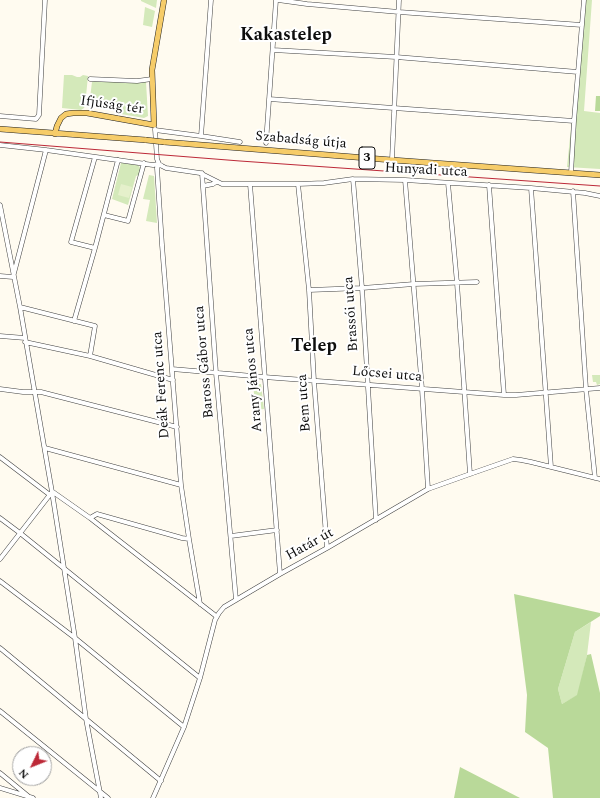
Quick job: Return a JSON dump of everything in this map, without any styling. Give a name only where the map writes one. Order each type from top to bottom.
[{"type":"main road","points":[[154,127],[152,79],[153,60],[164,0]]},
{"type":"main road","name":"Ifjúság tér","points":[[55,134],[58,121],[66,114],[73,113],[87,113],[154,127]]},
{"type":"main road","name":"Szabadság útja","points":[[0,129],[600,175]]},
{"type":"street","points":[[0,116],[36,119],[39,115],[45,0]]},
{"type":"street","points":[[201,136],[211,0]]},
{"type":"street","points":[[266,143],[277,0],[399,12],[582,25]]},
{"type":"street","points":[[392,160],[399,0]]},
{"type":"street","points":[[571,173],[584,0]]},
{"type":"street","points":[[273,50],[396,57],[578,72]]},
{"type":"street","name":"Ifjúság tér","points":[[90,78],[137,81],[152,79]]},
{"type":"street","points":[[269,100],[574,121]]},
{"type":"street","points":[[154,127],[240,142]]},
{"type":"street","name":"Deák Ferenc utca","points":[[154,127],[157,159],[159,164],[157,168],[162,245],[181,485],[200,604]]},
{"type":"street","name":"Hunyadi utca","points":[[0,145],[153,165],[159,164],[166,168],[202,173],[222,184],[298,184],[353,180],[405,180],[585,192],[600,196]]},
{"type":"street","points":[[13,277],[46,150]]},
{"type":"street","points":[[95,157],[71,242],[95,248]]},
{"type":"street","points":[[74,321],[118,160]]},
{"type":"street","points":[[104,215],[128,221],[144,163]]},
{"type":"street","name":"Baross Gábor utca","points":[[202,173],[216,373],[236,600]]},
{"type":"street","name":"Brassói utca","points":[[353,180],[362,288],[376,520]]},
{"type":"street","points":[[405,180],[422,389],[428,489]]},
{"type":"street","points":[[203,186],[216,182]]},
{"type":"street","points":[[448,183],[457,283],[470,474]]},
{"type":"street","name":"Arany János utca","points":[[250,184],[280,574]]},
{"type":"street","name":"Bem utca","points":[[298,184],[309,290],[314,381],[327,548]]},
{"type":"street","points":[[489,185],[504,395]]},
{"type":"street","points":[[530,188],[551,467]]},
{"type":"street","points":[[573,192],[586,389],[595,478]]},
{"type":"street","points":[[0,205],[45,448],[51,494],[75,638],[86,720],[101,798]]},
{"type":"street","points":[[0,276],[13,277]]},
{"type":"street","points":[[309,290],[477,282]]},
{"type":"street","points":[[20,307],[95,326],[90,356]]},
{"type":"street","points":[[0,336],[25,340],[90,356],[173,380]]},
{"type":"street","name":"Lőcsei utca","points":[[172,369],[504,395],[600,388]]},
{"type":"street","points":[[0,389],[23,392],[41,392],[177,427]]},
{"type":"street","points":[[45,448],[181,485]]},
{"type":"street","points":[[0,457],[51,494],[90,518],[216,616],[200,678],[184,727],[153,798]]},
{"type":"street","name":"Határ út","points":[[216,616],[222,609],[236,600],[428,489],[470,474],[513,459],[600,479]]},
{"type":"street","points":[[0,559],[51,494]]},
{"type":"street","points":[[90,518],[97,514],[189,539]]},
{"type":"street","points":[[0,518],[200,678]]},
{"type":"street","points":[[231,536],[277,530]]},
{"type":"street","points":[[0,581],[75,638],[184,727]]},
{"type":"street","points":[[0,648],[161,781]]},
{"type":"street","points":[[0,711],[108,798]]},
{"type":"street","points":[[0,773],[28,796]]},
{"type":"street","points":[[0,788],[33,798]]},
{"type":"green space","points":[[157,0],[156,8],[141,1]]},
{"type":"green space","points":[[584,0],[592,0],[584,111],[600,113],[600,169],[567,167]]},
{"type":"green space","points":[[145,7],[155,11],[152,27],[143,25]]},
{"type":"green space","points":[[64,75],[72,75],[77,77],[83,75],[88,76],[85,106],[81,110],[62,108]]},
{"type":"green space","points":[[97,80],[146,82],[148,116],[144,118],[121,114],[115,103],[90,98],[92,82]]},
{"type":"green space","points":[[596,96],[600,96],[600,111],[595,111]]},
{"type":"green space","points":[[121,163],[138,165],[141,169],[139,175],[136,176],[128,205],[112,199]]},
{"type":"green space","points":[[149,175],[154,176],[157,223],[146,221],[150,200],[143,199]]},
{"type":"green space","points":[[121,184],[132,187],[129,198],[118,195]]},
{"type":"green space","points":[[592,375],[600,375],[600,384],[597,385],[596,382],[593,382]]},
{"type":"green space","points":[[261,384],[264,409],[256,410],[253,385]]},
{"type":"green space","points":[[514,594],[600,613],[600,616],[575,632],[558,689],[562,704],[577,695],[587,655],[591,654],[600,693],[600,798],[553,798],[548,748],[525,732],[527,695]]},
{"type":"green space","points":[[591,622],[587,655],[578,695],[562,704],[558,689],[575,632]]},
{"type":"green space","points":[[460,767],[520,798],[454,798]]},
{"type":"tram line","points":[[0,142],[240,161],[600,186]]},
{"type":"district","name":"Kakastelep","points":[[286,36]]},
{"type":"district","name":"Telep","points":[[314,347]]}]
